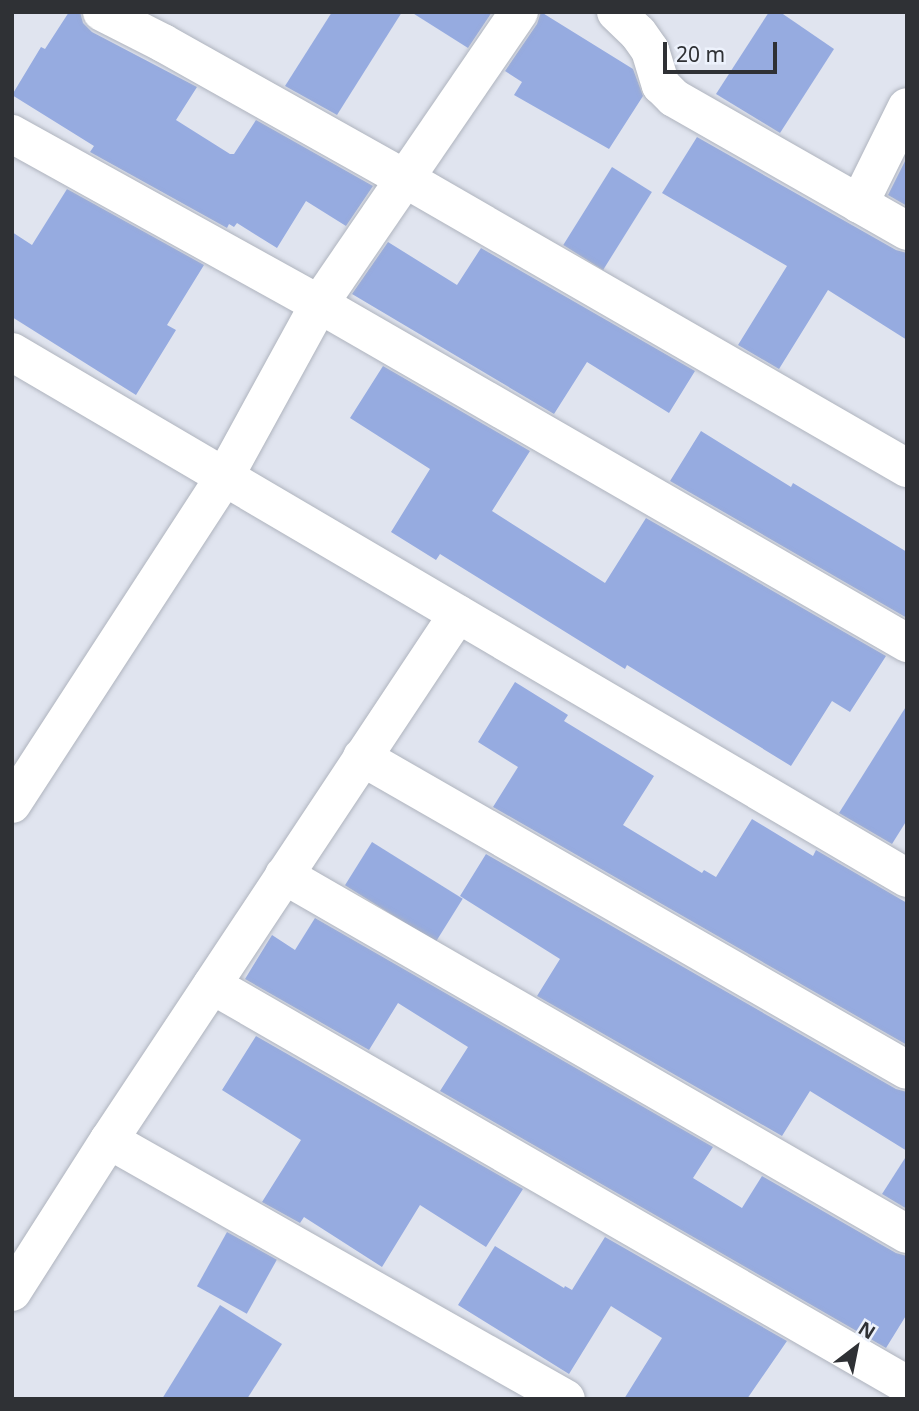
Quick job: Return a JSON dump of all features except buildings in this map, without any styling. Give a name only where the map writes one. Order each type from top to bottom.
[{"type":"street","points":[[102,12],[163,43],[404,178],[907,468]]},
{"type":"street","points":[[12,804],[225,476],[319,304],[519,12]]},
{"type":"street","points":[[615,12],[638,33],[650,50],[661,85],[674,98],[907,231]]},
{"type":"street","points":[[859,204],[907,107]]},
{"type":"street","points":[[12,134],[319,304],[907,643]]},
{"type":"street","points":[[12,352],[907,878]]},
{"type":"street","points":[[12,1293],[109,1140],[458,614]]},
{"type":"street","points":[[362,757],[907,1070]]},
{"type":"street","points":[[284,875],[907,1234]]},
{"type":"street","points":[[212,985],[907,1385]]},
{"type":"street","points":[[109,1140],[566,1399]]}]
